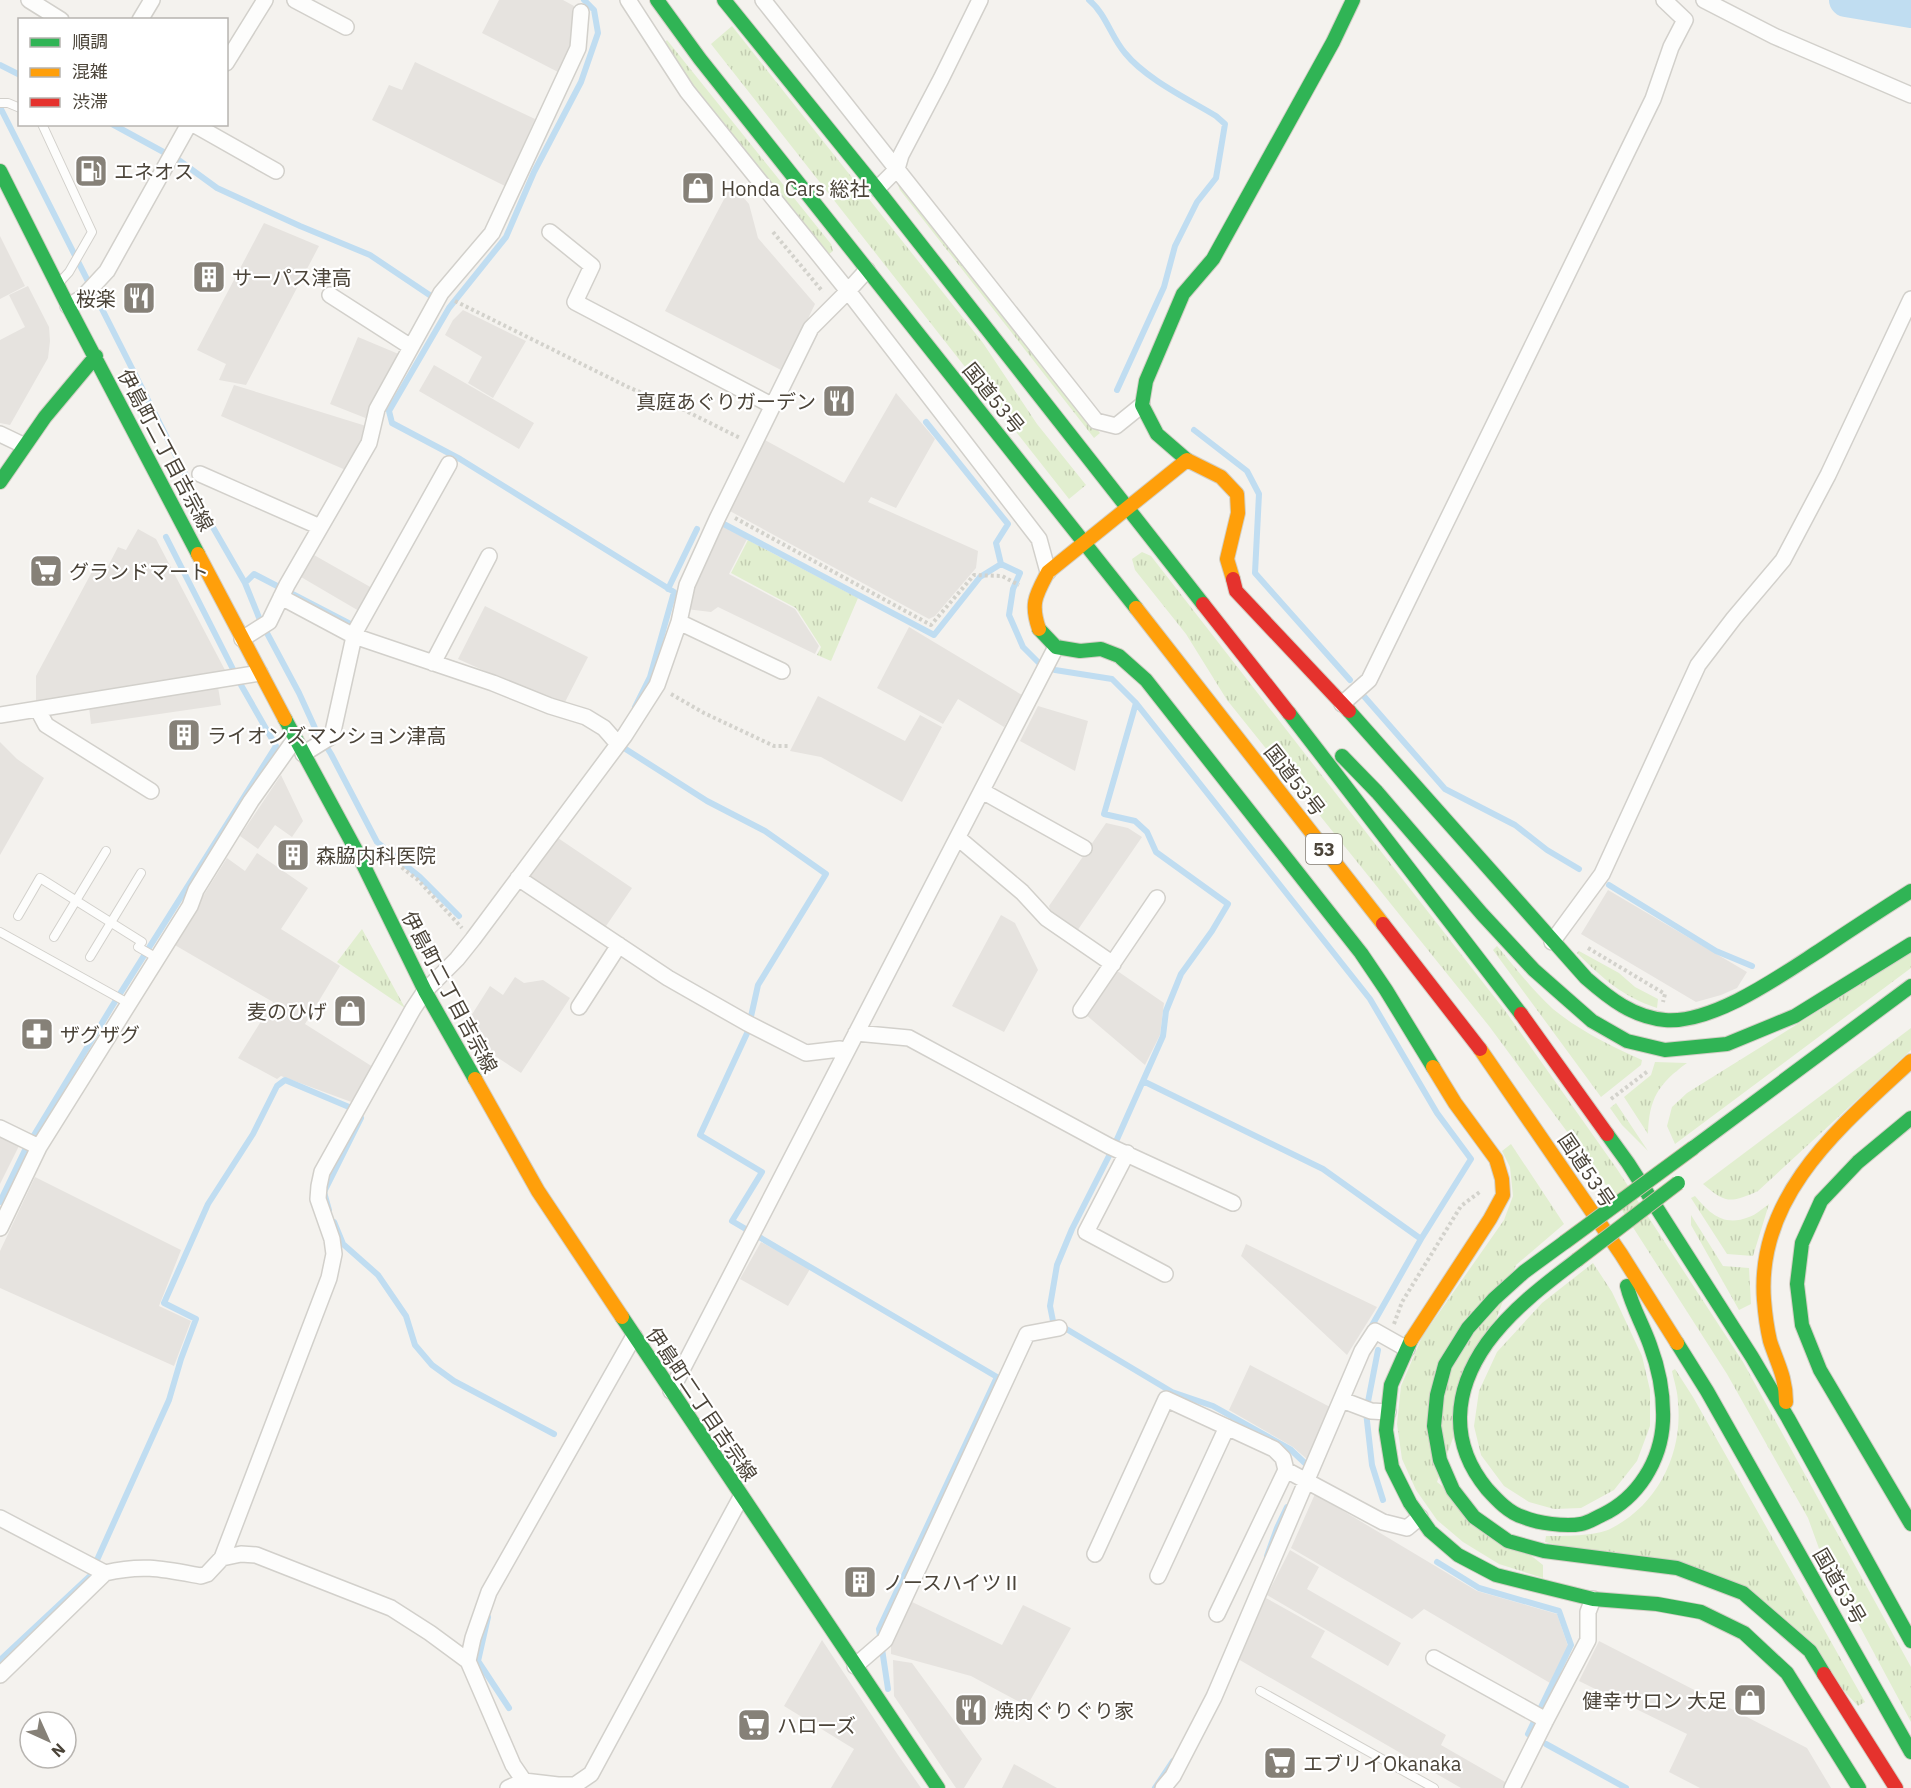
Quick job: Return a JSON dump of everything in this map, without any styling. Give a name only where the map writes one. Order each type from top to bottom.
[{"type":"main road","name":"国道53号","points":[[657,0],[700,59],[1084,542],[1470,1035],[1621,1254],[1707,1391],[1911,1752]]},
{"type":"main road","name":"国道53号","points":[[724,0],[877,189],[1126,509],[1235,644],[1511,1000],[1621,1153],[1746,1347],[1788,1418],[1911,1641]]},
{"type":"main road","points":[[1353,0],[1333,42],[1213,259],[1184,294],[1146,381],[1142,405],[1157,434],[1187,460],[1221,477],[1237,494],[1238,513],[1227,559],[1236,591],[1342,705],[1586,978],[1608,998],[1636,1014],[1667,1020],[1699,1016],[1754,993],[1911,891]]},
{"type":"main road","name":"伊島町二丁目吉宗線","points":[[0,171],[4,192],[96,356],[242,639],[357,852],[425,991],[538,1191],[938,1788]]},
{"type":"main road","points":[[0,482],[23,445],[68,386],[96,356]]},
{"type":"main road","points":[[1187,460],[1048,572],[1037,592],[1033,612],[1041,631],[1056,647],[1080,651],[1101,649],[1119,656],[1146,680],[1361,953],[1455,1103],[1496,1159],[1503,1179],[1503,1195],[1490,1219],[1413,1335],[1391,1385],[1386,1430],[1392,1467],[1410,1503],[1430,1531],[1458,1555],[1496,1575],[1593,1599],[1657,1604],[1701,1612],[1744,1633],[1787,1673],[1859,1788]]},
{"type":"main road","points":[[1235,644],[1377,792],[1482,914],[1534,970],[1592,1021],[1628,1041],[1665,1050],[1727,1044],[1795,1016],[1911,944]]},
{"type":"main road","points":[[1896,1788],[1810,1651],[1743,1593],[1677,1568],[1544,1551],[1508,1541],[1474,1517],[1453,1490],[1440,1460],[1434,1426],[1437,1395],[1445,1365],[1468,1328],[1494,1299],[1524,1272],[1911,986]]},
{"type":"main road","points":[[1788,1418],[1784,1377],[1770,1337],[1764,1297],[1765,1257],[1772,1227],[1787,1192],[1811,1160],[1866,1103],[1911,1061]]},
{"type":"main road","points":[[1911,1118],[1858,1162],[1821,1201],[1802,1243],[1797,1284],[1802,1325],[1820,1370],[1911,1524]]},
{"type":"main road","points":[[1621,1254],[1630,1300],[1654,1354],[1662,1390],[1662,1430],[1657,1453],[1648,1475],[1627,1500],[1606,1515],[1582,1524],[1554,1524],[1520,1516],[1492,1496],[1465,1456],[1460,1433],[1462,1403],[1471,1374],[1487,1344],[1538,1290],[1690,1174]]},
{"type":"street","points":[[141,18],[152,0]]},
{"type":"street","points":[[228,60],[265,0]]},
{"type":"street","points":[[295,0],[346,27]]},
{"type":"street","points":[[628,0],[687,91],[848,291],[1039,539],[1048,572]]},
{"type":"street","points":[[763,0],[1096,422],[1116,426],[1142,405]]},
{"type":"street","points":[[877,189],[897,170],[901,155],[980,0]]},
{"type":"street","points":[[1342,705],[1368,680],[1653,99],[1671,47],[1685,20],[1664,0]]},
{"type":"street","points":[[1704,0],[1774,36],[1911,95]]},
{"type":"street","points":[[35,2],[58,18]]},
{"type":"street","points":[[242,639],[263,625],[284,592],[369,443],[377,409],[441,293],[492,233],[578,48],[581,12]]},
{"type":"street","points":[[68,306],[85,295],[107,271],[190,126]]},
{"type":"street","points":[[195,126],[276,171]]},
{"type":"street","points":[[550,232],[592,266],[575,302],[772,406]]},
{"type":"street","points":[[0,1675],[105,1573],[128,1568],[155,1568],[201,1576],[207,1574],[222,1558],[329,1278],[334,1254],[332,1239],[318,1199],[322,1172],[366,1090],[425,991],[457,959],[473,939],[618,744],[657,685],[679,622],[687,585],[811,328],[867,270]]},
{"type":"street","points":[[330,295],[411,347]]},
{"type":"street","points":[[1552,942],[1602,874],[1698,665],[1783,560],[1827,475],[1911,299]]},
{"type":"street","points":[[0,434],[23,445]]},
{"type":"street","points":[[303,754],[332,736],[356,630],[449,464]]},
{"type":"street","points":[[200,474],[320,527]]},
{"type":"street","points":[[433,663],[489,556]]},
{"type":"street","points":[[284,592],[356,630],[433,663],[586,717],[604,728],[618,744]]},
{"type":"street","points":[[679,622],[782,671]]},
{"type":"street","points":[[671,1390],[1056,647]]},
{"type":"street","points":[[0,715],[260,673]]},
{"type":"street","points":[[38,710],[46,725],[151,791]]},
{"type":"street","points":[[0,1228],[33,1144],[154,957],[190,906],[196,890],[211,866],[295,739]]},
{"type":"street","points":[[982,791],[1084,848]]},
{"type":"street","points":[[958,838],[1022,892],[1046,918],[1113,964]]},
{"type":"street","points":[[518,878],[668,978],[747,1023],[806,1053],[840,1048],[848,1050]]},
{"type":"street","points":[[1081,1010],[1157,898]]},
{"type":"street","points":[[579,1007],[619,945]]},
{"type":"street","points":[[856,1033],[909,1038],[1118,1150],[1233,1203]]},
{"type":"street","points":[[0,1128],[33,1144]]},
{"type":"street","points":[[1118,1150],[1086,1232],[1165,1274]]},
{"type":"street","points":[[855,1666],[881,1644],[1027,1334],[1059,1328]]},
{"type":"street","points":[[1217,1614],[1342,1400],[1362,1351],[1375,1331],[1407,1348]]},
{"type":"street","points":[[468,1661],[473,1638],[489,1592],[634,1336]]},
{"type":"street","points":[[1095,1554],[1166,1399],[1274,1449],[1298,1476],[1383,1522],[1407,1528],[1420,1517]]},
{"type":"street","points":[[1342,1400],[1367,1410],[1388,1412]]},
{"type":"street","points":[[1158,1576],[1227,1427]]},
{"type":"street","points":[[1163,1788],[1173,1776],[1214,1697],[1298,1476]]},
{"type":"street","points":[[508,1788],[524,1781],[575,1787],[591,1774],[741,1497]]},
{"type":"street","points":[[0,1518],[105,1573]]},
{"type":"street","points":[[222,1558],[241,1554],[256,1555],[391,1608],[468,1661],[513,1765],[524,1781]]},
{"type":"street","points":[[1512,1788],[1540,1717],[1588,1640],[1588,1612],[1593,1599]]},
{"type":"street","points":[[1434,1658],[1540,1717]]},
{"type":"lane","points":[[43,126],[92,232],[72,266],[57,285]]},
{"type":"lane","points":[[54,937],[106,851]]},
{"type":"lane","points":[[90,957],[141,873]]},
{"type":"lane","points":[[18,916],[40,878],[142,942],[138,947],[154,957]]},
{"type":"lane","points":[[0,932],[125,1002]]},
{"type":"lane","points":[[1260,1692],[1434,1788]]},
{"type":"path","points":[[773,232],[833,305]]},
{"type":"path","points":[[463,305],[630,388],[682,409],[753,446]]},
{"type":"path","points":[[721,511],[931,625],[974,574],[1002,576],[1020,586]]},
{"type":"path","points":[[657,685],[704,713],[774,746],[790,746]]},
{"type":"path","points":[[357,852],[373,845],[418,880],[473,939]]},
{"type":"path","points":[[1584,946],[1665,994],[1662,1008]]},
{"type":"path","points":[[1605,1103],[1649,1070],[1651,1061]]},
{"type":"green space","points":[[732,26],[983,343],[1037,424],[1086,485],[1069,499],[711,44]]},
{"type":"green space","points":[[667,40],[831,244],[833,251],[828,255],[694,90],[662,45]]},
{"type":"green space","points":[[901,183],[1100,433],[1094,438],[900,190],[898,185]]},
{"type":"green space","points":[[748,540],[858,598],[831,661],[817,655],[821,647],[796,608],[731,573]]},
{"type":"green space","points":[[1142,552],[1151,556],[1506,1012],[1617,1169],[1743,1362],[1911,1667],[1911,1722],[1821,1554],[1808,1518],[1727,1374],[1602,1179],[1489,1026],[1227,700],[1186,634],[1135,570],[1132,559]]},
{"type":"green space","points":[[362,929],[405,1008],[337,962]]},
{"type":"green space","points":[[1497,946],[1531,987],[1553,1009],[1607,1044],[1642,1060],[1641,1065],[1601,1097],[1493,950]]},
{"type":"green space","points":[[1579,951],[1619,973],[1635,987],[1658,999],[1657,1008],[1645,1004],[1614,986],[1577,953]]},
{"type":"green space","points":[[1911,953],[1911,968],[1675,1144],[1667,1126],[1672,1107],[1687,1093]]},
{"type":"green space","points":[[1911,1028],[1911,1050],[1758,1191],[1729,1200],[1703,1184]]},
{"type":"green space","points":[[1655,1062],[1687,1063],[1662,1085],[1657,1093],[1650,1111],[1648,1134],[1624,1097],[1651,1075]]},
{"type":"green space","points":[[1616,1103],[1648,1151],[1622,1125],[1610,1108]]},
{"type":"green space","points":[[1511,1144],[1564,1224],[1516,1265],[1437,1482],[1543,1565],[1543,1578],[1499,1564],[1463,1542],[1437,1520],[1416,1490],[1402,1459],[1397,1424],[1401,1386],[1422,1337],[1504,1220],[1513,1196],[1510,1167],[1502,1151]]},
{"type":"green space","points":[[1695,1196],[1718,1217],[1732,1220],[1752,1216],[1769,1204],[1753,1256],[1727,1254],[1691,1198]]},
{"type":"green space","points":[[1691,1215],[1723,1266],[1749,1268],[1751,1304],[1739,1310],[1691,1225]]},
{"type":"green space","points":[[1593,1263],[1612,1292],[1642,1356],[1650,1390],[1650,1426],[1637,1461],[1614,1490],[1581,1508],[1554,1509],[1529,1502],[1504,1486],[1481,1455],[1474,1426],[1479,1391],[1497,1352],[1542,1303]]},
{"type":"green space","points":[[1675,1369],[1865,1702],[1858,1706],[1751,1590],[1545,1542],[1546,1536],[1570,1536],[1610,1529],[1641,1507],[1653,1492],[1664,1476],[1676,1441],[1678,1399],[1672,1371]]},
{"type":"shaded area","points":[[499,0],[563,0],[574,6],[572,46],[558,72],[482,33]]},
{"type":"shaded area","points":[[415,62],[535,119],[505,186],[372,120],[389,85],[402,90]]},
{"type":"shaded area","points":[[732,184],[749,204],[758,238],[815,304],[783,371],[665,311]]},
{"type":"shaded area","points":[[264,223],[319,246],[246,385],[219,380],[226,364],[197,350]]},
{"type":"shaded area","points":[[0,236],[25,286],[0,299]]},
{"type":"shaded area","points":[[28,286],[49,327],[48,358],[10,425],[0,423],[0,340],[25,327],[9,295]]},
{"type":"shaded area","points":[[463,310],[526,341],[493,398],[468,383],[482,357],[445,335],[453,320]]},
{"type":"shaded area","points":[[358,337],[401,355],[368,419],[330,404]]},
{"type":"shaded area","points":[[434,365],[534,423],[519,449],[419,391]]},
{"type":"shaded area","points":[[234,385],[366,426],[365,441],[348,471],[221,416]]},
{"type":"shaded area","points":[[896,393],[935,439],[896,508],[871,497],[868,502],[978,551],[976,568],[935,616],[929,619],[728,510],[763,439],[844,483]]},
{"type":"shaded area","points":[[718,524],[747,539],[729,574],[795,609],[819,646],[815,654],[718,607],[711,612],[686,609],[692,586]]},
{"type":"shaded area","points":[[138,529],[156,539],[226,672],[36,701],[36,676],[94,568],[104,574],[118,547],[126,550]]},
{"type":"shaded area","points":[[314,555],[372,588],[359,611],[301,577]]},
{"type":"shaded area","points":[[485,606],[588,657],[563,706],[458,659]]},
{"type":"shaded area","points":[[909,627],[1022,695],[1004,727],[958,699],[943,724],[877,688]]},
{"type":"shaded area","points":[[218,687],[221,705],[91,724],[89,707]]},
{"type":"shaded area","points":[[818,696],[905,741],[920,715],[942,727],[902,802],[821,757],[790,751]]},
{"type":"shaded area","points":[[1038,706],[1088,721],[1075,771],[1020,741]]},
{"type":"shaded area","points":[[0,742],[17,759],[44,778],[0,855]]},
{"type":"shaded area","points":[[281,775],[303,821],[292,837],[275,825],[258,849],[240,836]]},
{"type":"shaded area","points":[[1106,823],[1128,828],[1142,837],[1077,931],[1051,913],[1049,906]]},
{"type":"shaded area","points":[[555,836],[632,888],[604,929],[527,877]]},
{"type":"shaded area","points":[[257,853],[308,888],[281,929],[340,966],[305,1024],[373,1067],[354,1103],[281,1076],[277,1079],[238,1058],[273,1002],[173,944],[227,858],[245,871]]},
{"type":"shaded area","points":[[1608,890],[1747,972],[1737,988],[1696,1002],[1581,934]]},
{"type":"shaded area","points":[[1001,915],[1015,923],[1038,970],[1004,1032],[952,1006]]},
{"type":"shaded area","points":[[1116,970],[1164,1003],[1160,1035],[1145,1065],[1085,1014]]},
{"type":"shaded area","points":[[515,977],[524,983],[543,980],[570,998],[521,1073],[471,1040],[464,1027],[490,986],[503,995]]},
{"type":"shaded area","points":[[0,1137],[19,1146],[0,1184]]},
{"type":"shaded area","points":[[35,1177],[181,1250],[159,1306],[191,1321],[174,1366],[0,1288],[0,1251]]},
{"type":"shaded area","points":[[761,1242],[810,1269],[788,1306],[740,1279]]},
{"type":"shaded area","points":[[1246,1244],[1377,1307],[1347,1355],[1241,1256]]},
{"type":"shaded area","points":[[1250,1365],[1330,1407],[1308,1460],[1293,1447],[1229,1410]]},
{"type":"shaded area","points":[[1315,1494],[1477,1591],[1557,1614],[1568,1646],[1550,1683],[1424,1609],[1412,1619],[1291,1548]]},
{"type":"shaded area","points":[[1290,1550],[1319,1567],[1307,1589],[1401,1643],[1388,1666],[1267,1595]]},
{"type":"shaded area","points":[[1266,1598],[1325,1631],[1311,1657],[1446,1735],[1441,1745],[1507,1783],[1504,1788],[1461,1788],[1238,1659]]},
{"type":"shaded area","points":[[910,1601],[1002,1645],[1023,1605],[1071,1628],[1027,1706],[971,1676],[891,1654],[891,1640]]},
{"type":"shaded area","points":[[822,1640],[921,1788],[831,1788],[854,1749],[784,1706]]},
{"type":"shaded area","points":[[1599,1641],[1807,1748],[1831,1788],[1700,1788],[1669,1772],[1687,1734],[1579,1681]]},
{"type":"shaded area","points":[[893,1660],[912,1663],[982,1759],[964,1788],[956,1788],[894,1696]]},
{"type":"shaded area","points":[[1014,1764],[1057,1788],[1002,1788]]},
{"type":"waterway","points":[[584,0],[594,10],[598,33],[581,82],[534,172],[506,237],[449,308],[389,411],[392,423],[460,459],[674,592],[650,677],[635,707]]},
{"type":"waterway","points":[[1089,0],[1100,12],[1120,47],[1134,62],[1156,80],[1216,116],[1225,124],[1216,178],[1197,202],[1175,246],[1164,287],[1117,390]]},
{"type":"waterway","points":[[1846,0],[1911,11]]},
{"type":"waterway","points":[[0,65],[18,74]]},
{"type":"waterway","points":[[0,107],[207,517],[245,583],[260,620],[315,728],[377,842],[420,877],[459,916]]},
{"type":"waterway","points":[[116,126],[180,161],[217,188],[370,255],[431,296]]},
{"type":"waterway","points":[[926,422],[1008,524],[996,543],[1001,564],[1020,573],[1013,589],[1009,615],[1023,647],[1039,663],[1055,670],[1112,679],[1136,703],[1104,814],[1135,821],[1147,832],[1156,852],[1228,904],[1181,974],[1166,1011],[1163,1036],[1114,1146],[1072,1229],[1057,1265],[1050,1306],[1053,1321],[1172,1392],[1213,1406],[1290,1449],[1308,1466]]},
{"type":"waterway","points":[[1194,430],[1247,471],[1259,494],[1255,573],[1350,680]]},
{"type":"waterway","points":[[720,522],[934,635],[980,577],[1001,564]]},
{"type":"waterway","points":[[668,589],[697,529]]},
{"type":"waterway","points":[[0,1202],[25,1150],[111,1008],[276,746],[241,685],[166,537]]},
{"type":"waterway","points":[[245,583],[254,574],[358,628]]},
{"type":"waterway","points":[[1362,694],[1445,789],[1515,825],[1547,850],[1579,869]]},
{"type":"waterway","points":[[1136,703],[1370,999],[1437,1113],[1471,1159],[1421,1239]]},
{"type":"waterway","points":[[624,748],[707,801],[765,831],[826,874],[758,985],[750,1021]]},
{"type":"waterway","points":[[1609,885],[1716,951],[1752,966]]},
{"type":"waterway","points":[[749,1029],[700,1135],[762,1172],[732,1221],[997,1377],[879,1629],[888,1689]]},
{"type":"waterway","points":[[97,1560],[169,1400],[196,1319],[164,1303],[208,1204],[253,1134],[277,1086],[285,1080],[349,1107]]},
{"type":"waterway","points":[[1143,1081],[1323,1169],[1421,1239],[1370,1329]]},
{"type":"waterway","points":[[329,1210],[324,1192],[361,1118]]},
{"type":"waterway","points":[[334,1222],[343,1244],[378,1275],[406,1316],[415,1345],[432,1365],[454,1381],[554,1434]]},
{"type":"waterway","points":[[1378,1350],[1366,1412],[1372,1465],[1383,1500]]},
{"type":"waterway","points":[[1267,1556],[1287,1507]]},
{"type":"waterway","points":[[1437,1562],[1479,1588],[1559,1611],[1571,1645],[1528,1734]]},
{"type":"waterway","points":[[0,1660],[90,1576]]},
{"type":"waterway","points":[[488,1617],[478,1661],[509,1708]]},
{"type":"waterway","points":[[1546,1744],[1626,1788]]},
{"type":"waterway","points":[[1155,1788],[1173,1761]]},
{"type":"traffic: fast","points":[[657,0],[700,59],[1136,608]]},
{"type":"traffic: fast","points":[[724,0],[877,189],[1203,604]]},
{"type":"traffic: fast","points":[[1187,460],[1157,434],[1142,405],[1146,381],[1183,294],[1213,259],[1333,42],[1353,0]]},
{"type":"traffic: fast","points":[[0,171],[198,554]]},
{"type":"traffic: fast","points":[[0,482],[45,417],[96,356]]},
{"type":"traffic: fast","points":[[1039,629],[1056,647],[1080,651],[1101,649],[1119,656],[1146,680],[1361,953],[1433,1067]]},
{"type":"traffic: fast","points":[[1349,711],[1586,978],[1622,1006],[1643,1015],[1665,1020],[1684,1019],[1726,1006],[1768,984],[1911,891]]},
{"type":"traffic: fast","points":[[1289,713],[1521,1014]]},
{"type":"traffic: fast","points":[[285,719],[357,852],[425,991],[475,1079]]},
{"type":"traffic: fast","points":[[1342,756],[1377,792],[1482,914],[1534,970],[1592,1021],[1627,1041],[1665,1050],[1727,1044],[1795,1016],[1911,944]]},
{"type":"traffic: fast","points":[[1693,1148],[1911,986]]},
{"type":"traffic: fast","points":[[1911,1118],[1858,1162],[1821,1201],[1802,1243],[1797,1284],[1802,1325],[1820,1370],[1911,1524]]},
{"type":"traffic: fast","points":[[1607,1134],[1752,1357],[1911,1641]]},
{"type":"traffic: fast","points":[[1565,1242],[1693,1148]]},
{"type":"traffic: fast","points":[[1577,1260],[1678,1183]]},
{"type":"traffic: fast","points":[[1565,1242],[1524,1272],[1494,1299],[1468,1328],[1445,1365],[1437,1395],[1434,1426],[1440,1460],[1453,1490],[1474,1517],[1508,1541],[1544,1551],[1677,1568],[1743,1593],[1810,1651],[1824,1674]]},
{"type":"traffic: fast","points":[[1577,1260],[1529,1298],[1496,1331],[1476,1361],[1462,1398],[1461,1435],[1466,1454],[1487,1489],[1508,1509],[1518,1515],[1551,1524],[1586,1523],[1615,1508],[1626,1499],[1637,1488],[1652,1464],[1661,1436],[1662,1392],[1653,1354],[1627,1286]]},
{"type":"traffic: fast","points":[[622,1317],[938,1788]]},
{"type":"traffic: fast","points":[[1411,1340],[1391,1385],[1386,1430],[1392,1467],[1410,1503],[1430,1531],[1458,1555],[1496,1575],[1593,1599],[1657,1604],[1701,1612],[1744,1633],[1787,1673],[1859,1788]]},
{"type":"traffic: fast","points":[[1677,1343],[1707,1391],[1911,1752]]},
{"type":"traffic: slow","points":[[1039,629],[1035,612],[1036,599],[1048,572],[1187,460],[1221,477],[1237,494],[1238,513],[1227,559],[1233,579]]},
{"type":"traffic: slow","points":[[198,554],[285,719]]},
{"type":"traffic: slow","points":[[1136,608],[1383,924]]},
{"type":"traffic: slow","points":[[1480,1049],[1621,1254],[1677,1343]]},
{"type":"traffic: slow","points":[[1786,1402],[1783,1378],[1770,1341],[1764,1300],[1765,1262],[1774,1228],[1789,1195],[1808,1165],[1857,1111],[1911,1061]]},
{"type":"traffic: slow","points":[[1411,1340],[1490,1219],[1503,1195],[1502,1179],[1496,1159],[1455,1103],[1433,1067]]},
{"type":"traffic: slow","points":[[475,1079],[538,1191],[622,1317]]},
{"type":"traffic: jam","points":[[1233,579],[1236,591],[1349,711]]},
{"type":"traffic: jam","points":[[1203,604],[1289,713]]},
{"type":"traffic: jam","points":[[1383,924],[1480,1049]]},
{"type":"traffic: jam","points":[[1521,1014],[1607,1134]]},
{"type":"traffic: jam","points":[[1824,1674],[1896,1788]]},
{"type":"place","name":"エネオス","points":[[91,171]]},
{"type":"place","name":"Honda Cars 総社","points":[[698,188]]},
{"type":"place","name":"サーパス津高","points":[[209,277]]},
{"type":"place","name":"桜楽","points":[[139,298]]},
{"type":"place","name":"真庭あぐりガーデン","points":[[839,401]]},
{"type":"place","name":"グランドマート","points":[[46,571]]},
{"type":"place","name":"ライオンズマンション津高","points":[[184,735]]},
{"type":"place","name":"森脇内科医院","points":[[293,855]]},
{"type":"place","name":"麦のひげ","points":[[350,1011]]},
{"type":"place","name":"ザグザグ","points":[[37,1034]]},
{"type":"place","name":"ノースハイツⅡ","points":[[860,1582]]},
{"type":"place","name":"健幸サロン 大足","points":[[1750,1700]]},
{"type":"place","name":"焼肉ぐりぐり家","points":[[971,1710]]},
{"type":"place","name":"ハローズ","points":[[754,1725]]},
{"type":"place","name":"エブリイOkanaka","points":[[1280,1763]]}]
